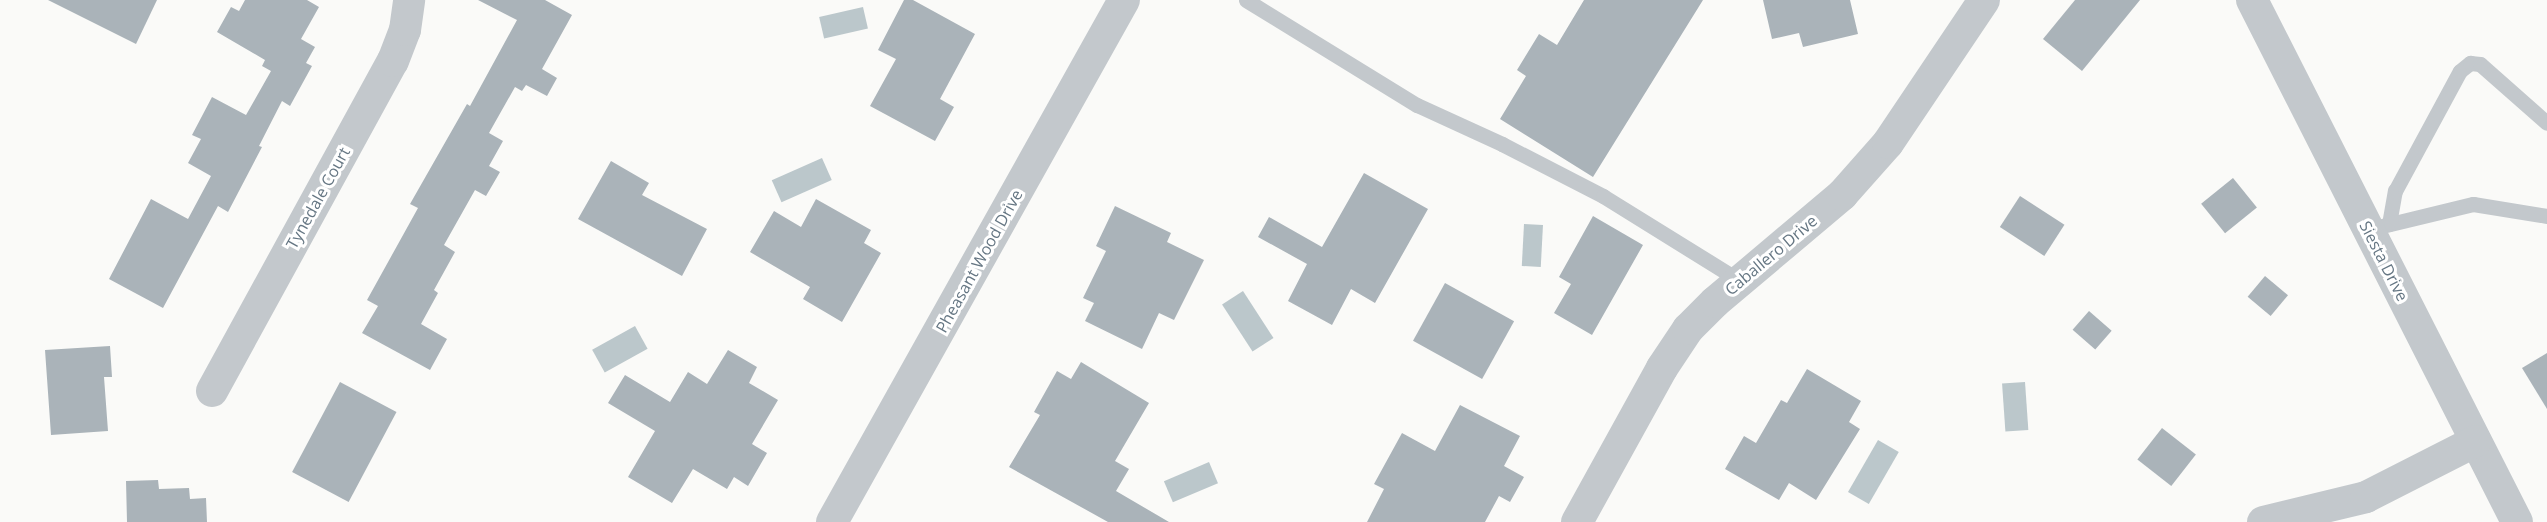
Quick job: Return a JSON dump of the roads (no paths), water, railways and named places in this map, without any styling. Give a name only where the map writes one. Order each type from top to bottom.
[{"type":"street","name":"Tynedale Court","points":[[212,391],[393,61],[405,30],[410,0]]},
{"type":"street","name":"Pheasant Wood Drive","points":[[832,522],[1124,0]]},
{"type":"street","name":"Caballero Drive","points":[[1577,522],[1662,368],[1688,329],[1740,281],[1842,195],[1888,143],[1984,0]]},
{"type":"street","name":"Siesta Drive","points":[[2252,0],[2378,227],[2476,441],[2517,522]]},
{"type":"street","points":[[2263,522],[2366,497],[2476,441]]},
{"type":"lane","points":[[1246,0],[1417,105],[1502,144],[1603,196],[1740,281]]},
{"type":"lane","points":[[2378,227],[2460,71],[2470,63],[2480,64],[2547,123]]},
{"type":"lane","points":[[2378,227],[2473,204],[2547,216]]}]
